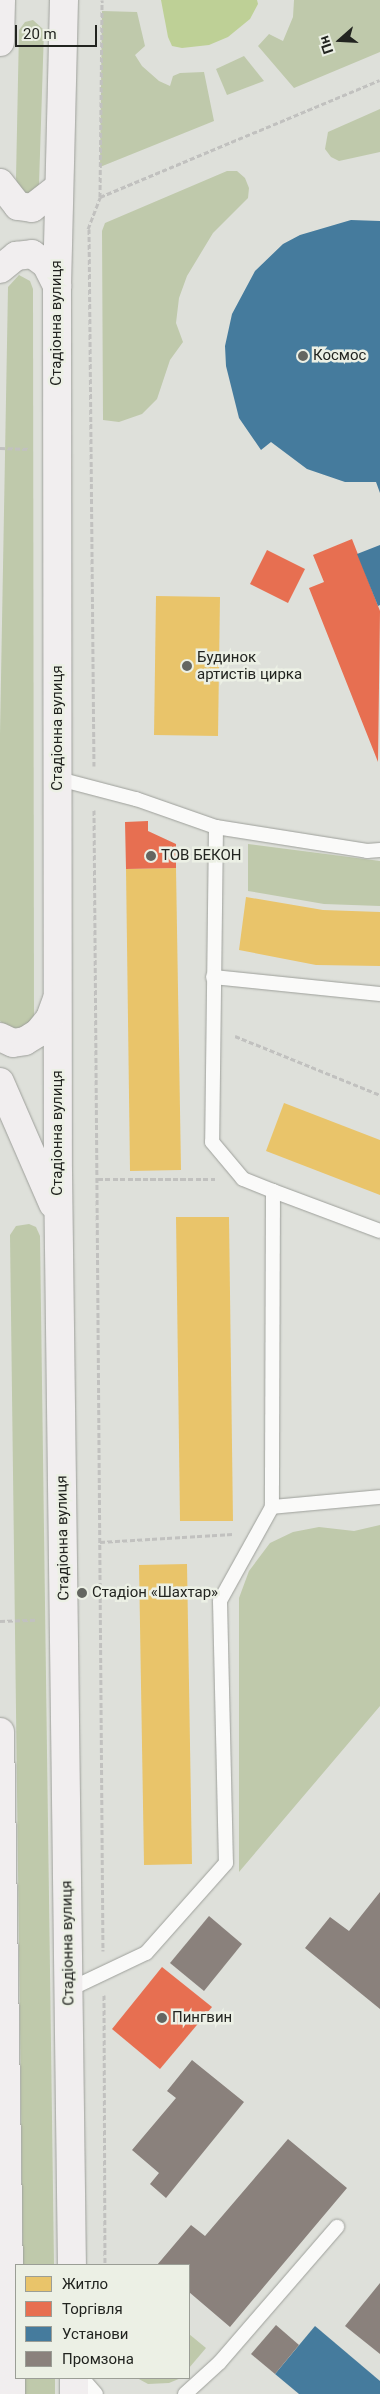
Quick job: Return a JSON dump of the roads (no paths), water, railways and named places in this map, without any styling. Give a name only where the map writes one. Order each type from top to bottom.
[{"type":"street","points":[[0,42],[1,0]]},
{"type":"street","name":"Стадіонна вулиця","points":[[64,0],[57,286],[58,1217],[72,2264]]},
{"type":"street","points":[[0,183],[8,197],[18,206],[32,208],[58,188]]},
{"type":"street","points":[[0,270],[16,256],[32,254],[46,264],[57,286]]},
{"type":"street","points":[[0,1037],[12,1043],[26,1041],[38,1033],[50,1018],[58,996]]},
{"type":"street","points":[[0,1082],[58,1217]]},
{"type":"street","points":[[0,1732],[5,2326],[11,2394]]},
{"type":"street","points":[[74,2379],[74,2394]]},
{"type":"lane","points":[[59,780],[136,799],[216,827],[367,851],[380,850]]},
{"type":"lane","points":[[216,827],[212,1142],[243,1179],[380,1231]]},
{"type":"lane","points":[[213,977],[380,994]]},
{"type":"lane","points":[[68,1990],[146,1953],[226,1864],[220,1601],[256,1532],[272,1507],[273,1191]]},
{"type":"lane","points":[[272,1507],[380,1497]]},
{"type":"lane","points":[[185,2394],[220,2362],[337,2227]]},
{"type":"lane","points":[[83,2379],[96,2394]]},
{"type":"place","name":"Космос","points":[[303,356]]},
{"type":"place","name":"Будинок артистів цирка","points":[[187,666]]},
{"type":"place","name":"ТОВ БЕКОН","points":[[151,856]]},
{"type":"place","name":"Стадіон «Шахтар»","points":[[82,1593]]},
{"type":"place","name":"Пингвин","points":[[162,2018]]}]
